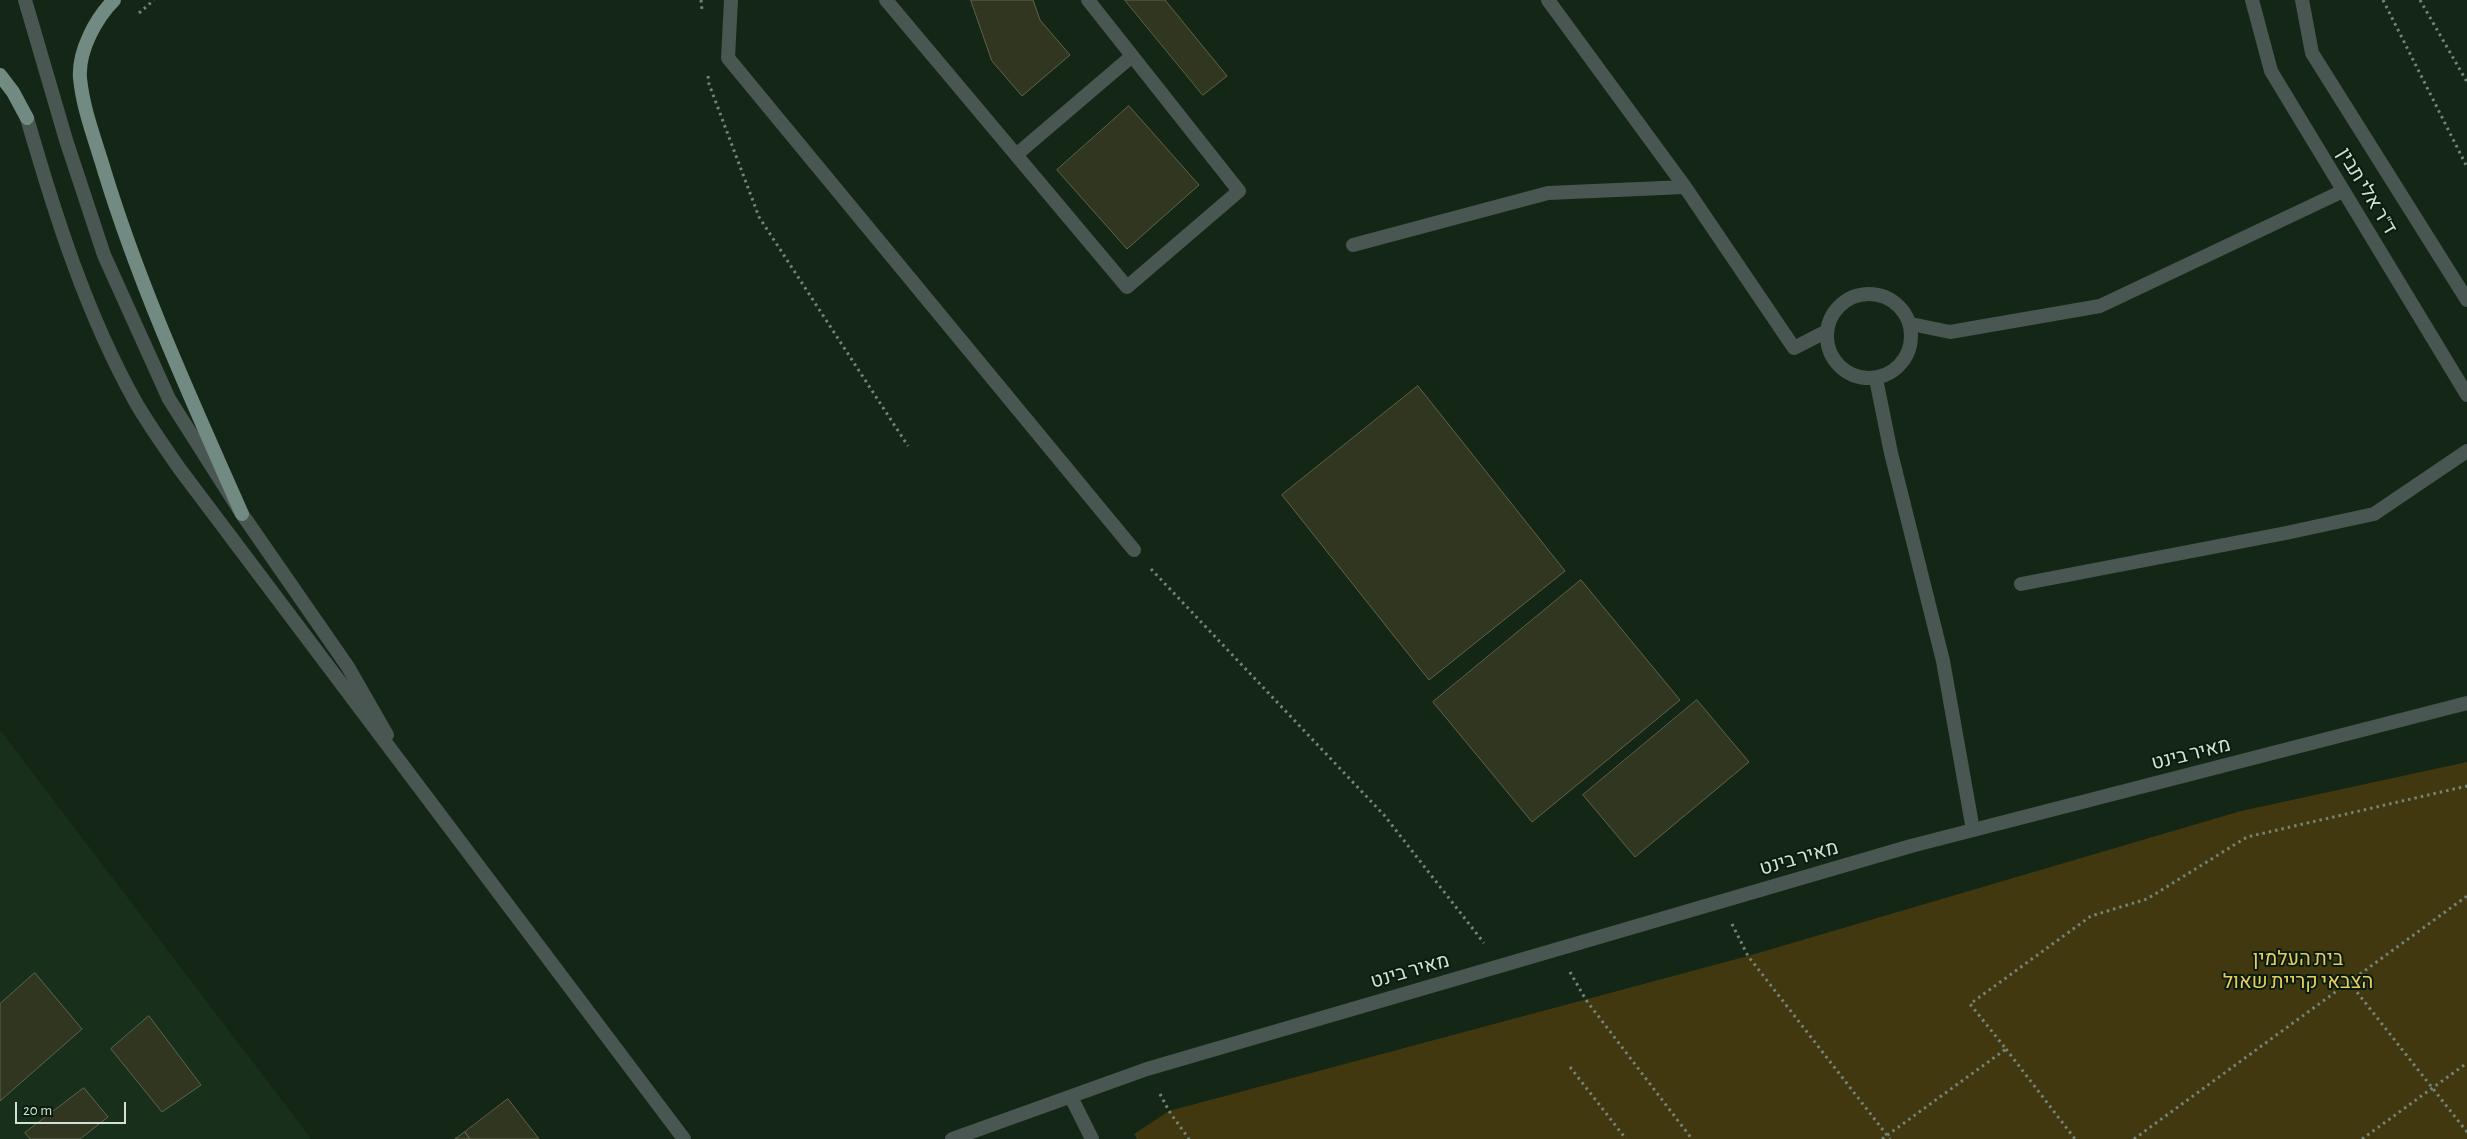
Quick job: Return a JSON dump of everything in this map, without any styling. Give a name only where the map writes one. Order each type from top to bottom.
[{"type":"main road","points":[[114,0],[106,8],[87,39],[80,76],[87,112],[112,195],[150,302],[242,514]]},
{"type":"main road","points":[[0,74],[13,92],[27,118]]},
{"type":"street","points":[[25,0],[66,140],[104,255],[169,399],[242,514],[348,667],[420,792]]},
{"type":"street","points":[[731,0],[728,58],[1134,550]]},
{"type":"street","points":[[886,0],[1127,287],[1239,191],[1088,0]]},
{"type":"street","points":[[1548,0],[1686,187],[1794,348],[1827,331]]},
{"type":"street","name":"ד\"ר אלי תבין","points":[[2252,0],[2271,72],[2467,395]]},
{"type":"street","name":"ד\"ר אלי תבין","points":[[2302,0],[2312,53],[2467,300]]},
{"type":"street","points":[[1016,155],[1132,56]]},
{"type":"street","points":[[27,118],[51,200],[67,246],[102,334],[135,402],[179,468],[420,792],[684,1139]]},
{"type":"street","points":[[1353,245],[1548,193],[1686,187]]},
{"type":"street","points":[[1911,324],[1950,332],[2100,306],[2344,191]]},
{"type":"street","points":[[1869,294],[1884,296],[1904,311],[1911,324],[1912,340],[1909,355],[1898,368],[1876,379],[1852,375],[1840,367],[1834,360],[1828,346],[1827,331],[1830,321],[1841,304],[1854,296],[1869,294]]},
{"type":"street","points":[[1876,379],[1891,453],[1943,661],[1973,830]]},
{"type":"street","points":[[2021,584],[2286,533],[2374,514],[2467,451]]},
{"type":"street","name":"מאיר בינט","points":[[952,1139],[1072,1097],[1147,1068],[1557,949],[1973,830],[2467,703]]},
{"type":"street","points":[[1072,1097],[1092,1139]]},
{"type":"street","points":[[976,1139],[996,1124]]},
{"type":"path","points":[[701,0],[703,19]]},
{"type":"path","points":[[2383,0],[2467,168]]},
{"type":"path","points":[[2420,0],[2467,82]]},
{"type":"path","points":[[708,75],[708,84],[759,217],[908,446]]},
{"type":"path","points":[[1134,550],[1384,815],[1501,966]]},
{"type":"path","points":[[2075,1139],[1970,1004],[2091,916],[2146,899],[2247,838],[2467,786]]},
{"type":"path","points":[[2134,1139],[2467,896]]},
{"type":"path","points":[[1722,902],[1748,956],[1890,1139]]},
{"type":"path","points":[[1557,949],[1586,1000],[1692,1139]]},
{"type":"path","points":[[2349,982],[2467,1132]]},
{"type":"path","points":[[1882,1139],[2006,1049]]},
{"type":"path","points":[[2362,1139],[2467,1063]]},
{"type":"path","points":[[1570,1067],[1626,1139]]},
{"type":"path","points":[[1147,1068],[1169,1111],[1189,1139]]},
{"type":"shaded area","points":[[0,730],[306,1132],[311,1139],[0,1139]]},
{"type":"green space","name":"בית העלמין הצבאי קריית שאול","points":[[2467,762],[2467,1139],[1137,1139],[1134,1134],[1169,1111],[1748,956],[2241,811]]},
{"type":"building","points":[[971,0],[1033,0],[1040,20],[1070,55],[1022,96],[992,61]]},
{"type":"building","points":[[1125,0],[1165,0],[1227,76],[1203,95]]},
{"type":"building","points":[[1129,106],[1199,185],[1127,249],[1057,170]]},
{"type":"building","points":[[1418,386],[1565,571],[1429,680],[1282,495]]},
{"type":"building","points":[[1581,580],[1680,700],[1532,822],[1433,702]]},
{"type":"building","points":[[1697,700],[1749,762],[1635,857],[1583,795]]},
{"type":"building","points":[[35,973],[82,1029],[0,1101],[0,1004]]},
{"type":"building","points":[[149,1016],[201,1085],[162,1112],[111,1049]]},
{"type":"building","points":[[84,1088],[108,1117],[80,1139],[30,1139],[25,1133]]},
{"type":"building","points":[[508,1099],[539,1139],[470,1139],[465,1132]]},
{"type":"building","points":[[465,1132],[470,1139],[455,1139]]}]
